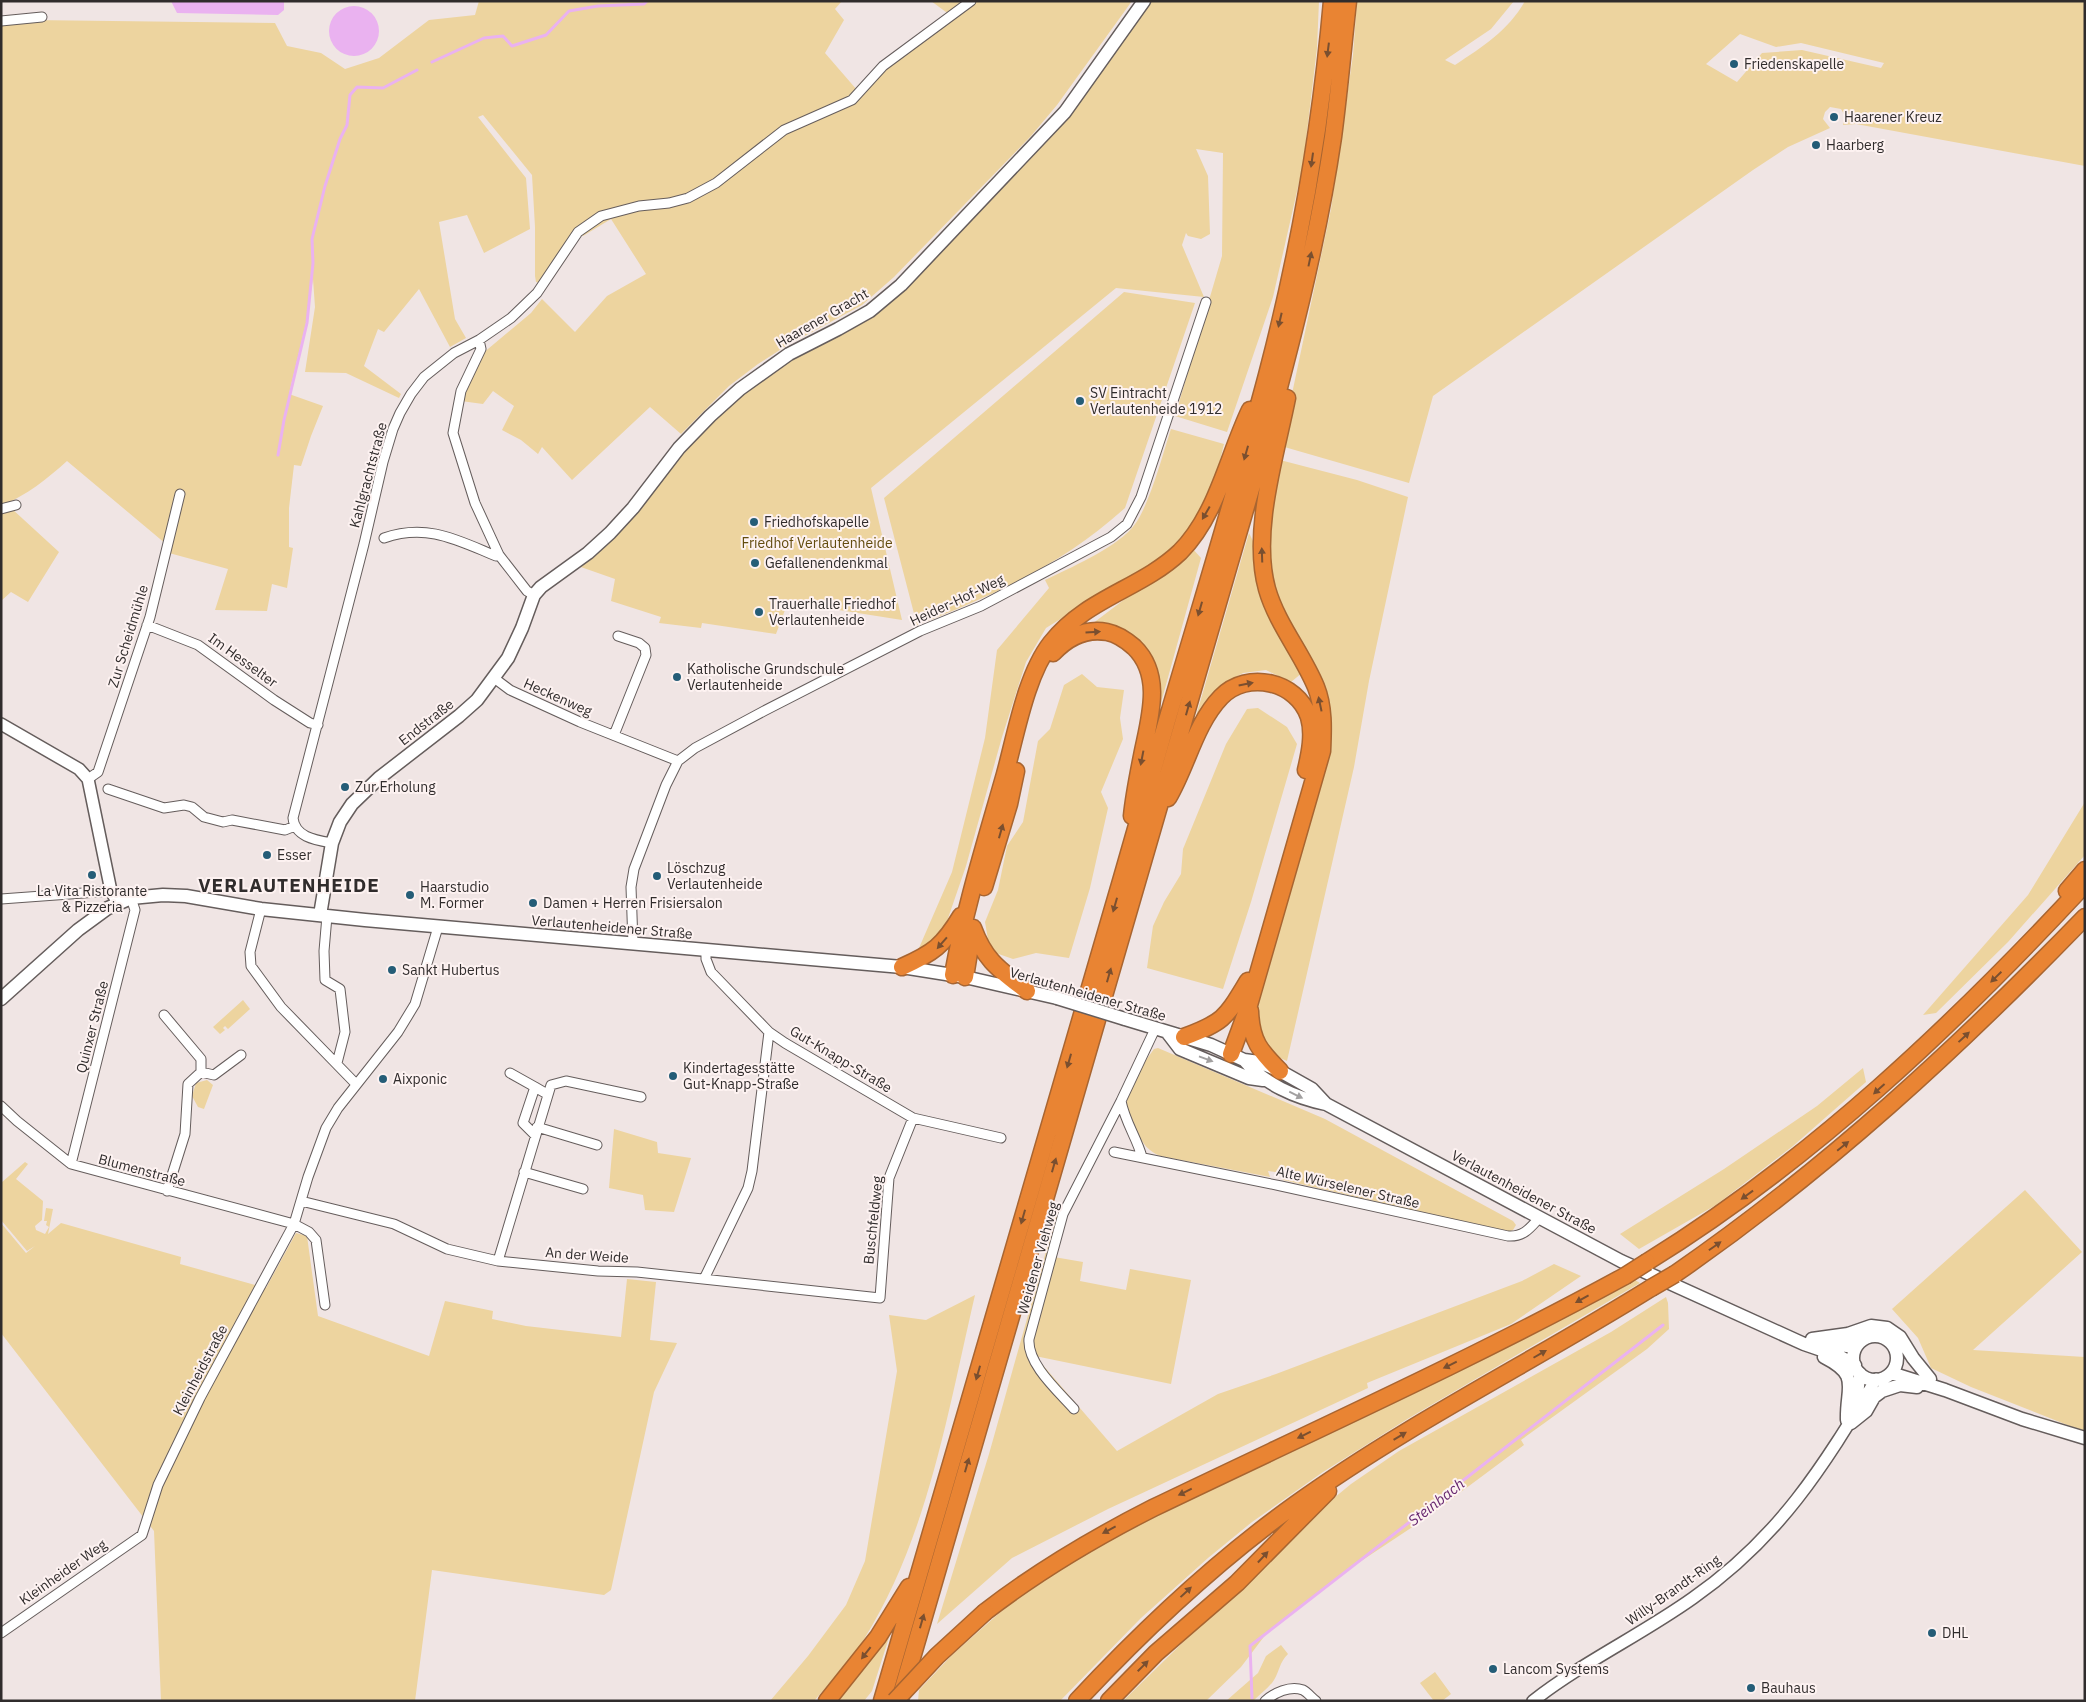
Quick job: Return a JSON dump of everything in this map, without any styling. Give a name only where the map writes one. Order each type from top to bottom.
[{"type":"highway","points":[[882,1701],[1268,372],[1307,193],[1328,46],[1332,1]]},
{"type":"highway","points":[[897,1701],[1260,458],[1292,341],[1318,220],[1333,137],[1348,1]]},
{"type":"highway","points":[[1232,1054],[1249,1005],[1322,751],[1322,715],[1316,688],[1274,608],[1262,566],[1262,541],[1266,500],[1289,385],[1292,341]]},
{"type":"highway","points":[[959,976],[969,903],[1020,718],[1033,674],[1041,658],[1059,634],[1083,612],[1158,569],[1186,544],[1211,504],[1238,435],[1268,372]]},
{"type":"highway","points":[[959,976],[1009,804],[1026,721],[1036,688],[1046,664],[1054,653],[1073,636],[1090,631],[1112,633],[1130,643],[1143,659],[1152,684],[1152,701],[1135,794],[1128,858]]},
{"type":"highway","points":[[1154,822],[1178,781],[1204,720],[1228,690],[1250,682],[1261,682],[1279,686],[1295,696],[1308,715],[1311,733],[1310,752],[1305,777],[1248,981],[1237,1012],[1232,1054]]},
{"type":"highway","points":[[2030,942],[2085,870]]},
{"type":"highway","points":[[897,1701],[937,1656],[985,1612],[1046,1568],[1103,1534],[1177,1496],[1557,1313],[1625,1276],[1736,1203],[1850,1114],[1938,1033],[2030,942],[2085,884]]},
{"type":"highway","points":[[902,967],[936,950],[952,932],[969,903]]},
{"type":"highway","points":[[1077,1701],[1150,1625],[1201,1578],[1296,1504],[1358,1462],[1675,1274],[1783,1196],[1866,1127],[1976,1026],[2085,917]]},
{"type":"highway","points":[[973,928],[979,946],[988,959],[1027,991]]},
{"type":"highway","points":[[1184,1037],[1204,1030],[1223,1019],[1248,981]]},
{"type":"highway","points":[[1249,1005],[1254,1041],[1280,1071]]},
{"type":"highway","points":[[1109,1701],[1156,1653],[1243,1577],[1358,1462]]},
{"type":"highway","points":[[827,1701],[878,1636],[921,1568]]},
{"type":"highway","points":[[906,1701],[908,1668]]},
{"type":"main road","name":"Haarener Gracht","points":[[534,595],[552,577],[588,553],[610,533],[679,448],[740,389],[789,354],[870,311],[901,284],[1065,112],[1144,1]]},
{"type":"main road","name":"Endstraße","points":[[323,916],[332,843],[340,822],[358,798],[379,778],[477,700],[508,658],[534,595]]},
{"type":"main road","name":"Verlautenheidener Straße","points":[[1,999],[114,897],[186,896],[261,909],[323,916],[902,967],[959,976],[1056,998],[1260,1062],[1312,1089],[1326,1104]]},
{"type":"main road","points":[[1161,1031],[1180,1049],[1249,1078],[1267,1081]]},
{"type":"main road","name":"Verlautenheidener Straße","points":[[1232,1054],[1267,1081],[1307,1100],[1326,1104],[1621,1261],[1788,1335],[1811,1343]]},
{"type":"main road","points":[[1811,1343],[1871,1326],[1887,1328],[1900,1337],[1913,1358],[1937,1386]]},
{"type":"main road","points":[[1874,1336],[1886,1339],[1895,1348],[1894,1368],[1884,1378],[1876,1380],[1866,1377],[1839,1356],[1811,1343],[1846,1346],[1874,1336]]},
{"type":"main road","points":[[1857,1369],[1854,1351],[1861,1341]]},
{"type":"main road","points":[[1811,1343],[1823,1357],[1838,1364],[1848,1377],[1850,1387],[1846,1404],[1847,1425]]},
{"type":"main road","points":[[1894,1368],[2022,1419],[2085,1438]]},
{"type":"main road","points":[[1847,1425],[1866,1411],[1874,1397],[1887,1388],[1900,1385],[1937,1386]]},
{"type":"street","name":"Kahlgrachtstraße","points":[[295,826],[294,812],[318,725],[383,462],[393,429],[411,394],[424,377],[454,353],[480,340],[511,318],[537,293],[578,232],[601,216],[639,206],[668,203],[688,198],[716,183],[784,130],[852,100],[883,66],[971,1]]},
{"type":"street","points":[[1,20],[42,17]]},
{"type":"street","name":"Heider-Hof-Weg","points":[[633,944],[631,887],[634,869],[666,785],[678,761],[702,744],[781,702],[920,631],[981,606],[1053,569],[1112,537],[1128,524],[1142,497],[1206,302]]},
{"type":"street","points":[[480,340],[481,349],[461,391],[453,433],[475,503],[499,555],[528,591],[534,595]]},
{"type":"street","name":"Zur Scheidmühle","points":[[88,779],[98,772],[148,625],[180,494]]},
{"type":"street","points":[[1,509],[16,505]]},
{"type":"street","points":[[384,538],[400,532],[434,532],[447,535],[496,556],[499,555]]},
{"type":"street","name":"Im Hesselter","points":[[148,625],[198,645],[274,700],[310,723],[318,725]]},
{"type":"street","points":[[614,735],[646,654],[646,648],[618,636]]},
{"type":"street","name":"Heckenweg","points":[[494,678],[510,690],[580,722],[678,761]]},
{"type":"street","points":[[1,724],[78,769],[88,779],[114,897],[1,899]]},
{"type":"street","points":[[108,788],[164,808],[184,805],[192,808],[204,817],[223,822],[239,821],[285,830],[295,826],[302,834],[332,843]]},
{"type":"street","name":"Quinxer Straße","points":[[71,1164],[135,910],[131,898]]},
{"type":"street","points":[[261,909],[250,952],[250,966],[281,1007],[356,1084]]},
{"type":"street","points":[[323,916],[325,980],[340,989],[345,1032],[337,1063]]},
{"type":"street","name":"Kleinheidstraße","points":[[142,1535],[158,1486],[200,1398],[294,1224],[326,1128],[356,1084],[398,1032],[415,1004],[438,927]]},
{"type":"street","name":"Gut-Knapp-Straße","points":[[706,951],[706,960],[710,972],[769,1032],[913,1118],[1001,1138]]},
{"type":"street","points":[[164,1015],[201,1060],[201,1072],[188,1084],[184,1134],[168,1191]]},
{"type":"street","name":"Weidener Viehweg","points":[[1074,1409],[1048,1380],[1032,1358],[1028,1349],[1029,1339],[1063,1214],[1121,1101],[1161,1031]]},
{"type":"street","points":[[704,1279],[748,1188],[752,1172],[769,1032]]},
{"type":"street","points":[[201,1072],[214,1075],[241,1055]]},
{"type":"street","points":[[510,1073],[547,1094]]},
{"type":"street","points":[[498,1261],[551,1085],[566,1081],[641,1097]]},
{"type":"street","points":[[535,1087],[523,1123],[536,1131],[597,1145]]},
{"type":"street","points":[[1121,1101],[1123,1114],[1139,1144],[1142,1158]]},
{"type":"street","name":"Blumenstraße","points":[[1,1106],[17,1122],[71,1164],[294,1224]]},
{"type":"street","name":"Buschfeldweg","points":[[880,1298],[889,1178],[913,1118]]},
{"type":"street","name":"Alte Würselener Straße","points":[[1114,1152],[1281,1186],[1508,1236],[1519,1237],[1526,1233],[1540,1217]]},
{"type":"street","points":[[524,1172],[583,1189]]},
{"type":"street","name":"An der Weide","points":[[301,1201],[394,1224],[447,1248],[498,1261],[704,1279],[880,1298]]},
{"type":"street","points":[[294,1224],[309,1232],[316,1240],[325,1305]]},
{"type":"street","name":"Willy-Brandt-Ring","points":[[1847,1425],[1858,1390],[1857,1369]]},
{"type":"street","name":"Willy-Brandt-Ring","points":[[1533,1701],[1558,1682],[1692,1599],[1739,1562],[1789,1511],[1876,1380]]},
{"type":"street","name":"Kleinheider Weg","points":[[1,1633],[142,1535]]},
{"type":"street","points":[[1265,1701],[1272,1695],[1290,1688],[1303,1690],[1316,1701]]},
{"type":"green space","points":[[479,1],[842,1],[835,9],[844,20],[825,53],[857,90],[850,99],[783,128],[714,181],[687,195],[638,204],[576,231],[540,283],[536,282],[535,276],[532,175],[483,115],[478,117],[526,178],[530,229],[484,253],[467,215],[439,222],[455,319],[466,338],[450,347],[419,289],[384,332],[378,329],[364,366],[401,394],[399,398],[346,373],[305,372],[315,307],[313,279],[306,323],[289,394],[323,406],[301,466],[294,465],[289,508],[289,547],[293,548],[287,588],[272,584],[267,611],[215,610],[228,569],[169,553],[166,544],[67,461],[36,486],[1,506],[1,25],[31,20],[275,23],[287,46],[321,53],[345,69],[379,58],[429,20],[475,15]]},
{"type":"green space","points":[[931,1],[967,1],[950,15]]},
{"type":"green space","points":[[975,1],[1132,1],[1057,105],[1031,136],[894,277],[862,305],[786,346],[758,364],[729,386],[681,434],[650,407],[572,480],[542,447],[538,454],[521,440],[502,430],[514,406],[493,391],[483,404],[461,401],[482,354],[531,313],[542,299],[575,332],[607,296],[646,274],[611,219],[583,236],[580,233],[602,218],[639,208],[689,200],[786,133],[846,108],[854,103],[885,69]]},
{"type":"green space","name":"Friedhof Verlautenheide","points":[[1150,1],[1319,1],[1317,48],[1303,165],[1273,297],[1227,432],[1175,416],[1222,256],[1223,153],[1196,149],[1208,176],[1210,234],[1201,239],[1188,236],[1186,233],[1182,245],[1204,297],[1116,288],[871,488],[902,620],[788,602],[776,634],[702,623],[701,628],[659,623],[661,617],[611,601],[615,579],[578,566],[713,420],[744,393],[792,358],[874,314],[1069,115],[1107,65]]},
{"type":"green space","points":[[1357,1],[1514,1],[1491,29],[1445,60],[1455,65],[1485,45],[1502,30],[1525,1],[2085,1],[2085,166],[1856,124],[1843,125],[1845,116],[1841,109],[1830,107],[1825,112],[1823,119],[1830,128],[1788,147],[1753,170],[1433,396],[1409,483],[1281,446],[1331,209],[1353,55]],"holes":[[[1740,34],[1776,47],[1801,43],[1884,63],[1881,68],[1802,50],[1762,53],[1737,82],[1706,64]]]},
{"type":"green space","name":"SV Eintracht Verlautenheide 1912","points":[[1124,292],[1195,303],[1125,508],[1077,546],[1026,577],[973,602],[917,625],[884,498]]},
{"type":"green space","points":[[1171,429],[1224,444],[1212,493],[1190,533],[1158,561],[1046,628],[1026,662],[1002,737],[966,866],[945,927],[930,945],[919,948],[952,872],[985,738],[997,650],[1049,588],[1045,580],[1102,551],[1131,529],[1149,496]]},
{"type":"green space","points":[[1280,460],[1357,480],[1408,497],[1369,681],[1354,767],[1287,1061],[1271,1054],[1255,1029],[1258,982],[1328,701],[1276,597],[1266,555]]},
{"type":"green space","points":[[11,508],[59,552],[28,602],[11,592],[1,601],[1,512]]},
{"type":"green space","points":[[1249,533],[1253,541],[1258,585],[1302,673],[1291,682],[1266,670],[1243,673],[1223,684],[1204,706],[1192,730]]},
{"type":"green space","points":[[1192,548],[1201,558],[1159,710],[1156,680],[1146,653],[1092,624]]},
{"type":"green space","points":[[1082,674],[1097,687],[1124,690],[1120,718],[1123,739],[1101,792],[1108,808],[1090,888],[1069,958],[1036,953],[1013,959],[990,951],[985,922],[998,890],[1007,846],[1023,822],[1038,741],[1050,729],[1064,685]]},
{"type":"green space","points":[[1258,708],[1287,727],[1297,744],[1251,902],[1223,989],[1147,968],[1153,926],[1164,902],[1181,874],[1183,849],[1226,744],[1247,709]]},
{"type":"green space","points":[[2085,802],[2085,855],[2008,942],[1936,1013],[1923,1015],[2028,895]]},
{"type":"green space","points":[[243,1000],[250,1009],[228,1029],[225,1026],[223,1028],[225,1030],[220,1034],[213,1027]]},
{"type":"green space","points":[[1158,1048],[1325,1119],[1513,1221],[1516,1225],[1513,1230],[1508,1232],[1283,1180],[1282,1173],[1268,1171],[1270,1177],[1160,1156],[1144,1144],[1132,1125],[1127,1104],[1131,1087],[1140,1070],[1154,1049]]},
{"type":"green space","points":[[1863,1068],[1866,1082],[1793,1146],[1716,1205],[1639,1249],[1620,1234],[1724,1169],[1817,1106]]},
{"type":"green space","points":[[207,1080],[213,1085],[204,1109],[198,1107],[192,1096],[196,1083]]},
{"type":"green space","points":[[614,1129],[657,1142],[658,1153],[691,1158],[674,1212],[645,1210],[643,1195],[609,1188]]},
{"type":"green space","points":[[25,1162],[28,1164],[16,1179],[43,1201],[42,1220],[35,1226],[36,1230],[45,1234],[49,1227],[46,1225],[47,1221],[44,1221],[46,1208],[53,1209],[48,1234],[61,1223],[181,1257],[180,1264],[266,1288],[296,1233],[307,1236],[318,1316],[429,1356],[445,1301],[493,1311],[492,1319],[526,1326],[621,1337],[627,1279],[656,1282],[650,1340],[677,1343],[654,1392],[611,1590],[604,1595],[432,1570],[415,1701],[161,1701],[154,1531],[1,1333],[1,1223],[26,1253],[35,1246],[27,1251],[1,1220],[1,1183]]},
{"type":"green space","points":[[2025,1190],[2082,1252],[1973,1350],[2085,1357],[2085,1432],[1971,1387],[1931,1368],[1918,1338],[1892,1309]]},
{"type":"green space","points":[[1059,1205],[1065,1215],[1054,1257],[1083,1262],[1080,1281],[1126,1290],[1130,1269],[1191,1280],[1171,1384],[1035,1356],[1117,1451],[1218,1394],[1522,1281],[1554,1264],[1581,1276],[1511,1324],[1367,1383],[1368,1388],[1108,1509],[1012,1558],[937,1624],[989,1454]]},
{"type":"green space","points":[[1635,1280],[1640,1283],[1409,1418],[1323,1472],[1252,1522],[1208,1558],[1141,1618],[1060,1701],[918,1701],[919,1690],[952,1655],[1023,1592],[1119,1532],[1542,1330]]},
{"type":"green space","points":[[975,1295],[945,1428],[933,1472],[905,1559],[886,1600],[859,1647],[814,1701],[770,1701],[808,1656],[846,1605],[865,1561],[897,1371],[889,1315],[926,1320]]},
{"type":"green space","points":[[1666,1297],[1669,1329],[1647,1349],[1521,1440],[1524,1445],[1426,1518],[1343,1573],[1266,1634],[1241,1667],[1206,1701],[1123,1701],[1311,1517],[1351,1484],[1399,1451],[1611,1332]]},
{"type":"green space","points":[[892,1628],[872,1691],[864,1701],[834,1701]]},
{"type":"green space","points":[[1281,1645],[1288,1654],[1283,1660],[1274,1680],[1267,1688],[1253,1701],[1226,1701],[1258,1673],[1266,1656]]},
{"type":"green space","points":[[1435,1672],[1451,1694],[1442,1701],[1434,1701],[1420,1683]]},
{"type":"shaded area","points":[[171,1],[284,1],[284,10],[278,15],[177,13]]},
{"type":"shaded area","points":[[359,6],[372,13],[378,21],[378,41],[372,49],[364,55],[349,56],[336,49],[330,41],[329,26],[336,13],[344,7]]},
{"type":"waterway","points":[[432,62],[484,38],[503,36],[512,46],[546,35],[569,11],[598,6],[644,4],[647,1]]},
{"type":"waterway","points":[[278,455],[284,420],[307,323],[313,263],[312,239],[325,186],[340,139],[347,125],[350,95],[357,87],[383,88],[417,70]]},
{"type":"waterway","name":"Steinbach","points":[[1252,1698],[1250,1646],[1663,1325]]},
{"type":"place","name":"Friedenskapelle","points":[[1734,64]]},
{"type":"place","name":"Haarener Kreuz","points":[[1834,117]]},
{"type":"place","name":"Haarberg","points":[[1816,145]]},
{"type":"place","name":"SV Eintracht Verlautenheide 1912","points":[[1080,401]]},
{"type":"place","name":"Friedhofskapelle","points":[[754,522]]},
{"type":"place","name":"Gefallenendenkmal","points":[[755,563]]},
{"type":"place","name":"Trauerhalle Friedhof Verlautenheide","points":[[759,612]]},
{"type":"place","name":"Katholische Grundschule Verlautenheide","points":[[677,677]]},
{"type":"place","name":"Zur Erholung","points":[[345,787]]},
{"type":"place","name":"Esser","points":[[267,855]]},
{"type":"place","name":"La Vita Ristorante & Pizzeria","points":[[92,875]]},
{"type":"place","name":"Löschzug Verlautenheide","points":[[657,876]]},
{"type":"place","name":"Haarstudio M. Former","points":[[410,895]]},
{"type":"place","name":"Damen + Herren Frisiersalon","points":[[533,903]]},
{"type":"place","name":"Sankt Hubertus","points":[[392,970]]},
{"type":"place","name":"Kindertagesstätte Gut-Knapp-Straße","points":[[673,1076]]},
{"type":"place","name":"Aixponic","points":[[383,1079]]},
{"type":"place","name":"DHL","points":[[1932,1633]]},
{"type":"place","name":"Lancom Systems","points":[[1493,1669]]},
{"type":"place","name":"Bauhaus","points":[[1751,1688]]},
{"type":"district","name":"VERLAUTENHEIDE","points":[[289,885]]}]
